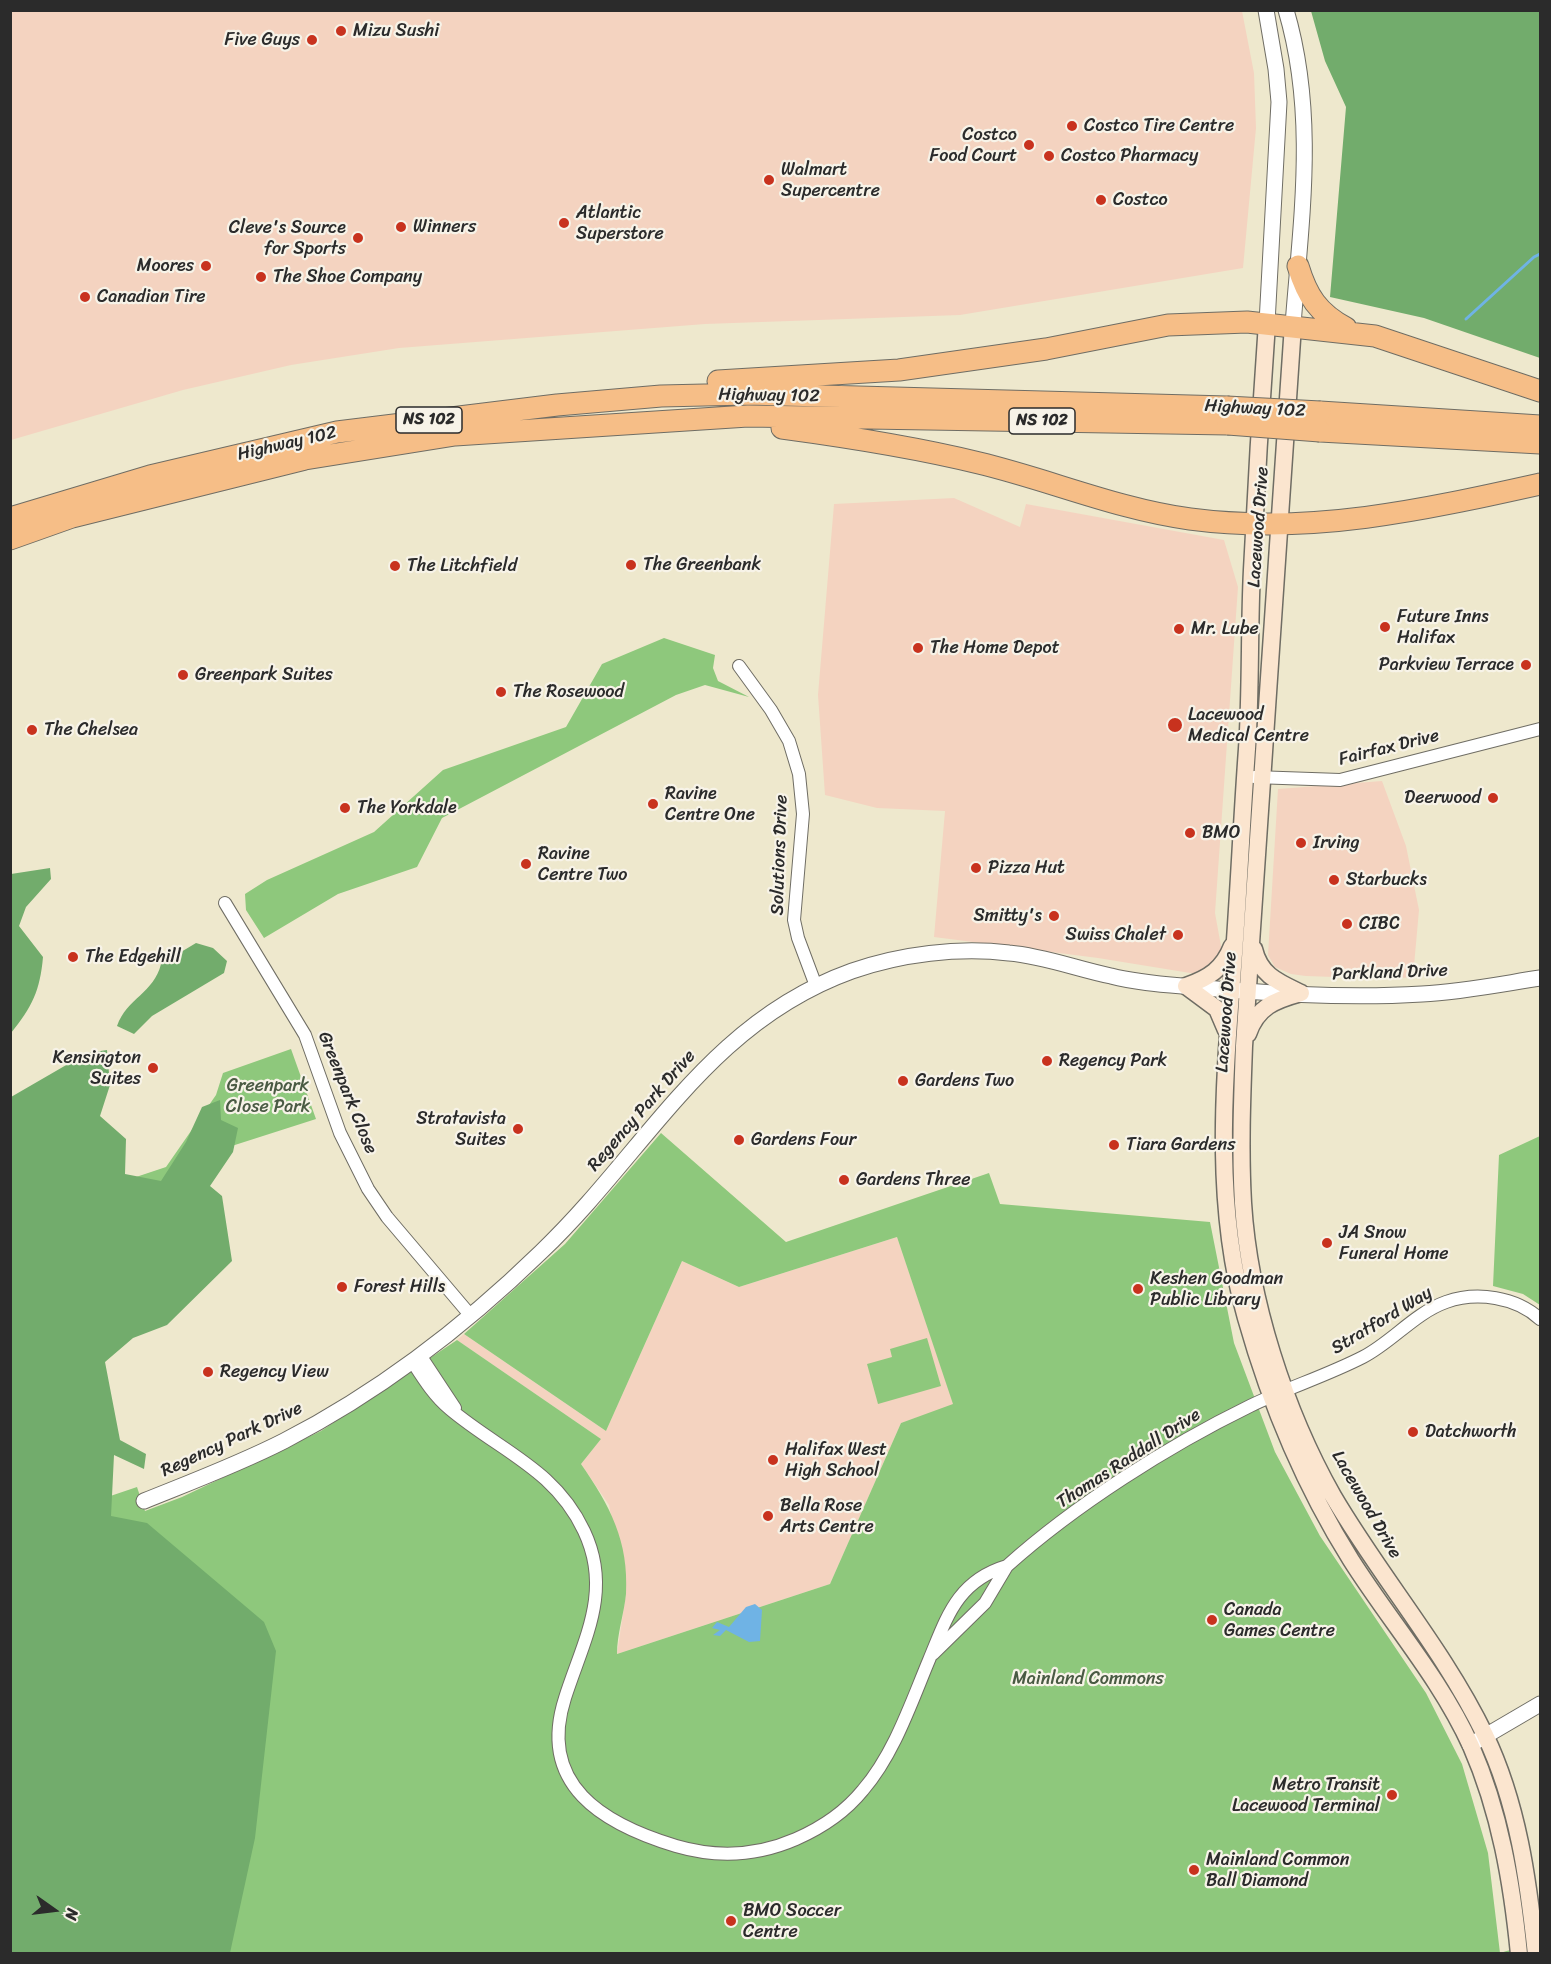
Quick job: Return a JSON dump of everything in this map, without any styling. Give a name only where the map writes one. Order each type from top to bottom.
[{"type":"highway","points":[[1298,266],[1305,291],[1313,303],[1326,317],[1354,333]]},
{"type":"highway","points":[[337,432],[579,392],[899,370],[1046,349],[1168,325],[1267,323],[1375,336],[1540,391]]},
{"type":"highway","name":"Highway 102","points":[[10,519],[150,476],[337,432],[557,405],[737,394],[1320,421],[1540,426]]},
{"type":"highway","name":"Highway 102","points":[[10,538],[72,517],[305,459],[455,435],[748,416],[1227,416]]},
{"type":"highway","name":"Highway 102","points":[[1320,421],[1540,443]]},
{"type":"highway","points":[[455,435],[695,424],[761,425],[866,439],[980,463],[1150,512],[1189,519],[1255,524],[1335,523],[1398,513],[1540,484]]},
{"type":"main road","name":"Lacewood Drive","points":[[1253,777],[1255,524],[1267,323]]},
{"type":"main road","name":"Lacewood Drive","points":[[1293,326],[1279,525],[1253,777],[1240,990],[1244,1046],[1241,1160],[1243,1206],[1278,1394],[1333,1494],[1452,1673],[1485,1736],[1504,1782],[1517,1829],[1529,1891],[1536,1953]]},
{"type":"main road","points":[[1186,986],[1210,976],[1219,969],[1244,939],[1263,971],[1301,993]]},
{"type":"main road","points":[[1186,986],[1217,1009],[1228,1036]]},
{"type":"main road","name":"Lacewood Drive","points":[[1240,990],[1228,1036],[1223,1132],[1226,1207],[1233,1263],[1245,1316],[1278,1394],[1309,1486],[1349,1557],[1427,1665],[1470,1745],[1501,1836],[1519,1953]]},
{"type":"main road","points":[[1244,1046],[1249,1030],[1260,1011],[1279,999],[1301,993]]},
{"type":"street","name":"Lacewood Drive","points":[[1266,10],[1279,102],[1267,323]]},
{"type":"street","name":"Lacewood Drive","points":[[1286,10],[1304,102],[1306,137],[1293,326]]},
{"type":"street","name":"Solutions Drive","points":[[739,666],[771,710],[789,741],[799,774],[802,814],[794,920],[798,938],[816,986]]},
{"type":"street","name":"Fairfax Drive","points":[[1253,777],[1340,780],[1540,729]]},
{"type":"street","name":"Greenpark Close","points":[[225,903],[305,1035],[340,1133],[368,1188],[387,1217],[471,1316]]},
{"type":"street","name":"Regency Park Drive","points":[[144,1500],[283,1442],[357,1399],[471,1316],[544,1250],[721,1051],[764,1015],[816,986],[888,961],[944,952],[978,951],[1010,952],[1110,976],[1186,986],[1240,990]]},
{"type":"street","name":"Parkland Drive","points":[[1240,990],[1374,996],[1427,994],[1540,978]]},
{"type":"street","name":"Stratford Way","points":[[1278,1394],[1365,1356],[1422,1315],[1446,1302],[1473,1296],[1495,1297],[1528,1310],[1540,1319]]},
{"type":"street","name":"Thomas Raddall Drive","points":[[416,1358],[462,1419],[474,1430],[529,1463],[549,1480],[570,1505],[585,1533],[595,1570],[594,1617],[564,1700],[557,1740],[566,1775],[573,1788],[587,1802],[614,1822],[650,1838],[712,1854],[757,1851],[804,1836],[844,1810],[864,1790],[882,1762],[930,1657],[943,1621],[957,1601],[990,1571],[1007,1566],[1123,1479],[1220,1422],[1278,1394]]},
{"type":"street","name":"Thomas Raddall Drive","points":[[930,1657],[986,1603],[1007,1566]]},
{"type":"street","points":[[1470,1745],[1540,1704]]},
{"type":"shaded area","points":[[10,11],[1242,11],[1254,73],[1256,128],[1243,268],[960,315],[705,324],[399,348],[291,365],[183,390],[11,440]]},
{"type":"shaded area","points":[[954,498],[1020,527],[1026,504],[1224,540],[1238,587],[1215,913],[1227,979],[1098,958],[934,937],[945,811],[877,808],[825,795],[818,695],[834,504]]},
{"type":"shaded area","points":[[1382,781],[1406,846],[1419,910],[1413,977],[1390,979],[1306,976],[1291,974],[1275,967],[1268,955],[1278,789]]},
{"type":"shaded area","name":"Halifax West High School","points":[[897,1237],[954,1405],[901,1423],[830,1584],[617,1654],[626,1593],[609,1505],[581,1464],[601,1439],[457,1340],[464,1334],[606,1431],[682,1261],[739,1287]]},
{"type":"green space","points":[[1311,11],[1540,11],[1540,358],[1424,318],[1330,297],[1346,107],[1325,61]]},
{"type":"green space","points":[[664,638],[715,655],[713,668],[718,681],[749,697],[705,685],[676,695],[442,818],[417,867],[338,894],[264,938],[246,910],[245,894],[267,880],[374,832],[443,770],[566,727],[602,664]]},
{"type":"green space","points":[[50,868],[51,879],[26,907],[19,926],[43,957],[40,980],[34,998],[11,1033],[11,874]]},
{"type":"green space","points":[[196,943],[213,948],[227,961],[224,973],[152,1016],[134,1034],[117,1026],[121,1016],[153,982],[161,964]]},
{"type":"green space","name":"Greenpark Close Park","points":[[291,1049],[316,1119],[188,1160],[197,1189],[58,1234],[10,1133],[121,1182],[166,1167],[216,1095],[223,1073]]},
{"type":"green space","points":[[107,1050],[110,1085],[100,1116],[126,1139],[125,1174],[161,1181],[186,1142],[202,1107],[220,1100],[221,1120],[238,1128],[233,1152],[210,1186],[222,1196],[232,1261],[167,1325],[133,1338],[105,1362],[120,1440],[146,1454],[144,1469],[114,1455],[111,1516],[147,1523],[264,1622],[276,1651],[255,1838],[230,1953],[11,1953],[11,1097],[87,1053]]},
{"type":"green space","name":"Mainland Commons","points":[[661,1133],[786,1242],[989,1173],[1000,1204],[1210,1222],[1234,1343],[1275,1452],[1320,1536],[1426,1693],[1462,1764],[1488,1853],[1500,1953],[11,1953],[10,1530],[137,1487],[145,1511],[182,1497],[321,1431],[457,1340],[601,1439],[581,1464],[609,1510],[621,1541],[626,1594],[617,1654],[830,1584],[901,1423],[953,1404],[897,1237],[739,1287],[682,1261],[606,1431],[464,1334],[565,1244]]},
{"type":"green space","points":[[1540,1136],[1540,1305],[1523,1294],[1493,1286],[1499,1155]]},
{"type":"green space","points":[[927,1338],[941,1386],[878,1404],[867,1364],[892,1357],[890,1349]]},
{"type":"green space","points":[[1540,1941],[1540,1953],[1500,1953]]},
{"type":"water","points":[[755,1604],[762,1610],[760,1641],[749,1642],[726,1630],[720,1636],[713,1635],[720,1630],[712,1628],[717,1622],[729,1627],[746,1607]]},
{"type":"waterway","points":[[1466,319],[1540,254]]},
{"type":"place","name":"Mizu Sushi","points":[[341,31]]},
{"type":"place","name":"Five Guys","points":[[312,40]]},
{"type":"place","name":"Costco Tire Centre","points":[[1072,126]]},
{"type":"place","name":"Costco Food Court","points":[[1029,145]]},
{"type":"place","name":"Costco Pharmacy","points":[[1049,156]]},
{"type":"place","name":"Walmart Supercentre","points":[[769,180]]},
{"type":"place","name":"Costco","points":[[1101,200]]},
{"type":"place","name":"Atlantic Superstore","points":[[564,223]]},
{"type":"place","name":"Winners","points":[[401,227]]},
{"type":"place","name":"Cleve's Source for Sports","points":[[358,238]]},
{"type":"place","name":"Moores","points":[[206,266]]},
{"type":"place","name":"The Shoe Company","points":[[261,277]]},
{"type":"place","name":"Canadian Tire","points":[[85,297]]},
{"type":"place","name":"The Greenbank","points":[[631,565]]},
{"type":"place","name":"The Litchfield","points":[[395,566]]},
{"type":"place","name":"Future Inns Halifax","points":[[1385,627]]},
{"type":"place","name":"Mr. Lube","points":[[1179,629]]},
{"type":"place","name":"The Home Depot","points":[[918,648]]},
{"type":"place","name":"Parkview Terrace","points":[[1526,665]]},
{"type":"place","name":"Greenpark Suites","points":[[183,675]]},
{"type":"place","name":"The Rosewood","points":[[501,692]]},
{"type":"place","name":"Lacewood Medical Centre","points":[[1175,725]]},
{"type":"place","name":"The Chelsea","points":[[32,730]]},
{"type":"place","name":"Deerwood","points":[[1493,798]]},
{"type":"place","name":"Ravine Centre One","points":[[653,804]]},
{"type":"place","name":"The Yorkdale","points":[[345,808]]},
{"type":"place","name":"BMO","points":[[1190,833]]},
{"type":"place","name":"Irving","points":[[1301,843]]},
{"type":"place","name":"Ravine Centre Two","points":[[526,864]]},
{"type":"place","name":"Pizza Hut","points":[[976,868]]},
{"type":"place","name":"Starbucks","points":[[1334,880]]},
{"type":"place","name":"Smitty's","points":[[1054,916]]},
{"type":"place","name":"CIBC","points":[[1347,924]]},
{"type":"place","name":"Swiss Chalet","points":[[1178,935]]},
{"type":"place","name":"The Edgehill","points":[[73,957]]},
{"type":"place","name":"Regency Park","points":[[1047,1061]]},
{"type":"place","name":"Kensington Suites","points":[[153,1068]]},
{"type":"place","name":"Gardens Two","points":[[903,1081]]},
{"type":"place","name":"Stratavista Suites","points":[[518,1129]]},
{"type":"place","name":"Gardens Four","points":[[739,1140]]},
{"type":"place","name":"Tiara Gardens","points":[[1114,1145]]},
{"type":"place","name":"Gardens Three","points":[[844,1180]]},
{"type":"place","name":"JA Snow Funeral Home","points":[[1327,1243]]},
{"type":"place","name":"Forest Hills","points":[[342,1287]]},
{"type":"place","name":"Keshen Goodman Public Library","points":[[1138,1289]]},
{"type":"place","name":"Regency View","points":[[208,1372]]},
{"type":"place","name":"Datchworth","points":[[1413,1432]]},
{"type":"place","name":"Halifax West High School","points":[[773,1460]]},
{"type":"place","name":"Bella Rose Arts Centre","points":[[768,1516]]},
{"type":"place","name":"Canada Games Centre","points":[[1212,1620]]},
{"type":"place","name":"Metro Transit Lacewood Terminal","points":[[1392,1795]]},
{"type":"place","name":"Mainland Common Ball Diamond","points":[[1194,1870]]},
{"type":"place","name":"BMO Soccer Centre","points":[[731,1921]]}]
